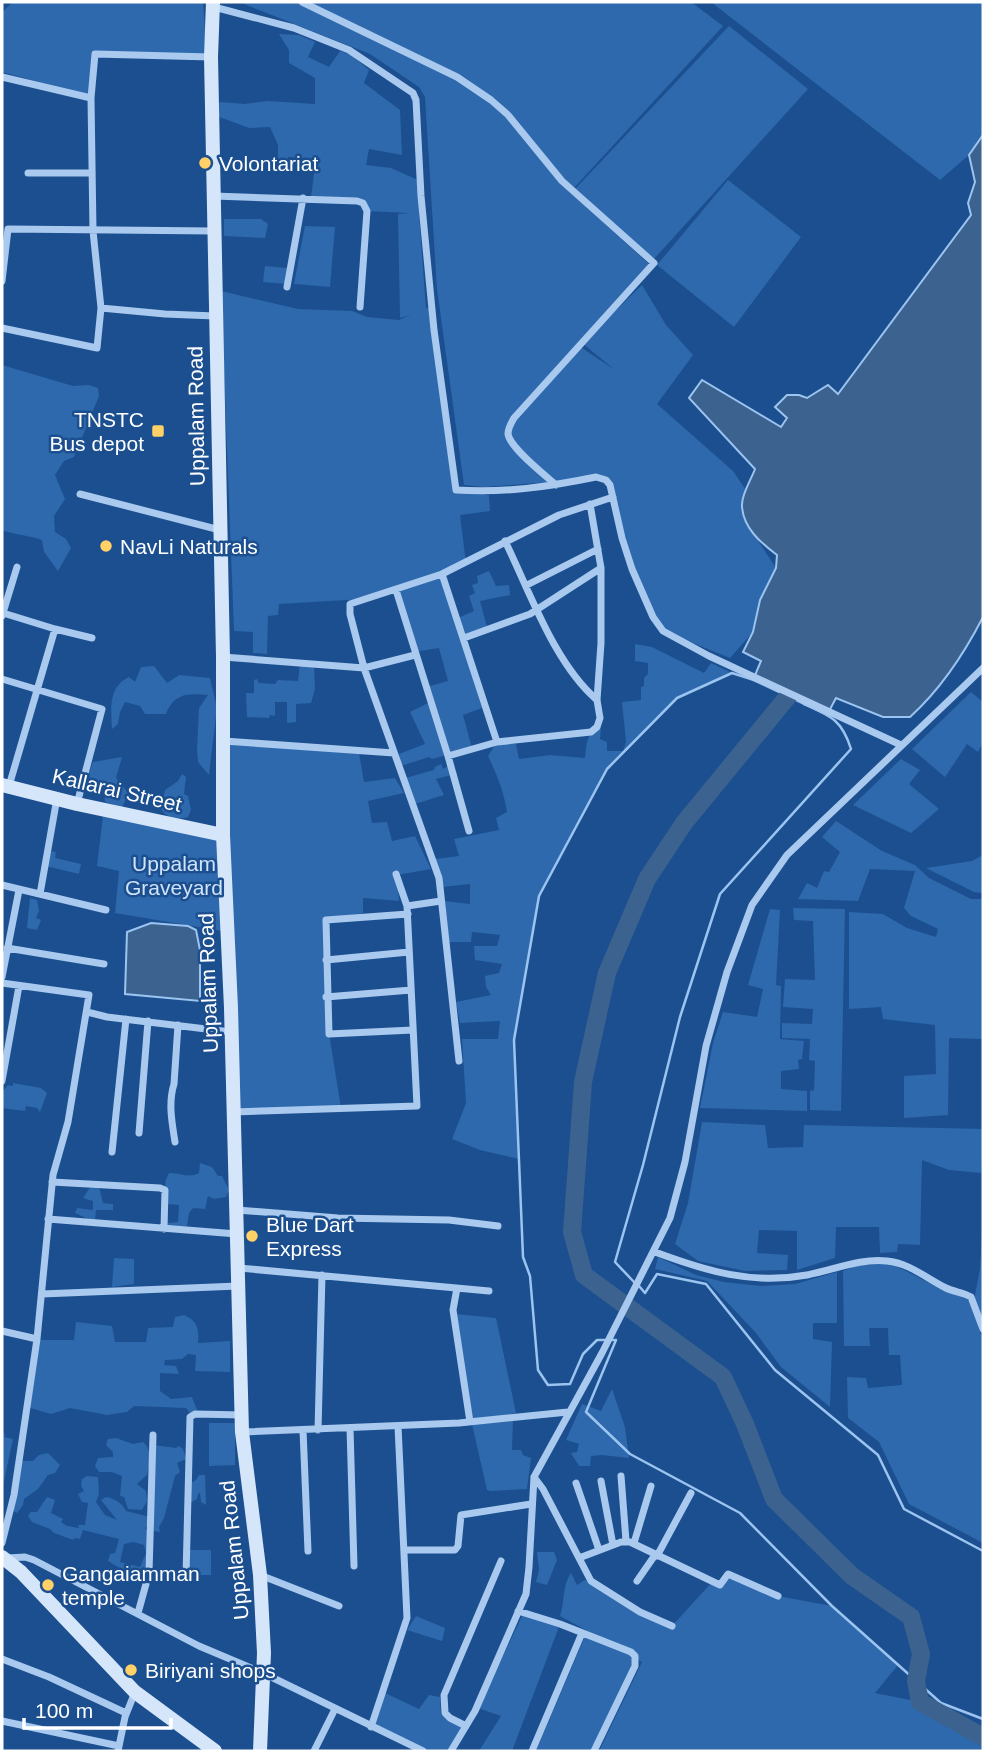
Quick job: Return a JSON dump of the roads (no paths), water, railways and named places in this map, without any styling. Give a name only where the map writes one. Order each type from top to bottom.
[{"type":"main road","name":"Uppalam Road","points":[[214,4],[211,57],[223,657],[223,835],[239,1268],[242,1432],[260,1575],[263,1673],[260,1751]]},
{"type":"main road","name":"Kallarai Street","points":[[5,786],[223,835]]},
{"type":"main road","points":[[2,1558],[21,1572],[135,1692],[212,1750]]},
{"type":"street","points":[[302,2],[457,77],[491,100],[508,115],[562,181],[654,263],[509,426],[508,433],[512,444],[556,485]]},
{"type":"street","points":[[214,4],[294,28],[349,50],[413,93],[416,100],[421,196],[434,330],[456,489],[486,492],[523,491],[602,478],[610,485],[632,569],[657,624],[676,640],[901,745]]},
{"type":"street","points":[[2,328],[97,348],[101,308],[93,231],[91,98],[95,54],[211,57]]},
{"type":"street","points":[[2,77],[91,98]]},
{"type":"street","points":[[27,173],[92,173]]},
{"type":"street","points":[[214,196],[357,201],[366,206],[360,307]]},
{"type":"street","points":[[287,287],[303,198]]},
{"type":"street","points":[[2,281],[8,229],[214,231]]},
{"type":"street","points":[[101,308],[215,316]]},
{"type":"street","points":[[80,494],[220,530]]},
{"type":"street","points":[[459,1061],[439,878],[364,668],[350,614],[350,604],[442,574],[559,516],[613,497]]},
{"type":"street","points":[[448,755],[497,742],[592,732],[597,727],[600,718],[597,700],[601,643],[601,568],[590,504]]},
{"type":"street","points":[[505,541],[572,673],[583,688],[597,700]]},
{"type":"street","points":[[527,585],[598,549]]},
{"type":"street","points":[[17,567],[2,615],[92,638]]},
{"type":"street","points":[[464,638],[538,610],[601,568]]},
{"type":"street","points":[[442,574],[497,742]]},
{"type":"street","points":[[396,590],[469,831]]},
{"type":"street","points":[[5,786],[55,628]]},
{"type":"street","points":[[223,657],[364,668],[415,655]]},
{"type":"street","points":[[451,1751],[475,1711],[526,1594],[530,1567],[534,1477],[649,1264],[670,1218],[685,1162],[706,1046],[727,972],[752,905],[787,855],[983,669]]},
{"type":"street","points":[[2,679],[102,709],[77,804]]},
{"type":"street","points":[[224,741],[394,753]]},
{"type":"street","points":[[40,894],[57,798]]},
{"type":"street","points":[[232,1112],[417,1106],[407,910],[396,874]]},
{"type":"street","points":[[2,885],[106,910]]},
{"type":"street","points":[[2,977],[19,890]]},
{"type":"street","points":[[413,1030],[329,1034],[326,920],[407,910],[441,901]]},
{"type":"street","points":[[7,948],[104,964]]},
{"type":"street","points":[[326,960],[409,952]]},
{"type":"street","points":[[2,983],[89,995],[68,1122],[52,1182],[37,1339],[14,1494],[2,1543]]},
{"type":"street","points":[[2,1081],[19,986]]},
{"type":"street","points":[[326,997],[411,990]]},
{"type":"street","points":[[87,1012],[107,1017],[231,1032]]},
{"type":"street","points":[[112,1152],[126,1018]]},
{"type":"street","points":[[139,1133],[148,1021]]},
{"type":"street","points":[[175,1142],[172,1093],[178,1025]]},
{"type":"street","points":[[52,1182],[165,1190],[164,1229]]},
{"type":"street","points":[[236,1210],[338,1218],[449,1220],[498,1226]]},
{"type":"street","points":[[48,1219],[237,1234]]},
{"type":"street","points":[[654,1252],[701,1270],[761,1280],[793,1278],[875,1260],[900,1263],[949,1289],[971,1297],[983,1329]]},
{"type":"street","points":[[239,1268],[489,1291]]},
{"type":"street","points":[[318,1430],[322,1275]]},
{"type":"street","points":[[42,1294],[239,1286]]},
{"type":"street","points":[[457,1288],[453,1310],[470,1422]]},
{"type":"street","points":[[2,1331],[37,1339]]},
{"type":"street","points":[[242,1432],[470,1422],[568,1412]]},
{"type":"street","points":[[187,1576],[190,1417],[243,1415]]},
{"type":"street","points":[[371,1727],[407,1618],[398,1426]]},
{"type":"street","points":[[351,1428],[355,1566]]},
{"type":"street","points":[[303,1430],[308,1551]]},
{"type":"street","points":[[138,1613],[149,1573],[153,1435]]},
{"type":"street","points":[[621,1476],[630,1542]]},
{"type":"street","points":[[534,1477],[592,1581],[640,1612],[672,1626]]},
{"type":"street","points":[[601,1481],[613,1545]]},
{"type":"street","points":[[576,1483],[599,1550]]},
{"type":"street","points":[[630,1542],[651,1486]]},
{"type":"street","points":[[637,1581],[656,1555],[691,1493]]},
{"type":"street","points":[[404,1550],[455,1550],[458,1546],[460,1515],[531,1504]]},
{"type":"street","points":[[579,1558],[613,1545],[630,1542],[720,1585],[728,1574],[778,1596]]},
{"type":"street","points":[[2,1558],[25,1557],[34,1560],[199,1646],[263,1673],[423,1751]]},
{"type":"street","points":[[466,1726],[445,1713],[444,1695],[501,1561]]},
{"type":"street","points":[[260,1575],[339,1606]]},
{"type":"street","points":[[518,1611],[631,1652],[636,1660],[594,1751]]},
{"type":"street","points":[[532,1751],[582,1633]]},
{"type":"street","points":[[2,1660],[49,1677],[126,1713]]},
{"type":"street","points":[[2,1721],[118,1749],[126,1713],[135,1692]]},
{"type":"street","points":[[314,1751],[335,1709]]},
{"type":"waterway","points":[[754,680],[732,673],[677,698],[607,769],[539,896],[514,1040],[523,1257],[530,1276],[538,1370],[548,1385],[570,1384],[583,1354],[597,1340],[616,1340],[586,1412],[630,1454],[740,1513],[832,1606],[941,1703],[983,1719]]},
{"type":"waterway","points":[[803,678],[684,823],[647,879],[607,973],[583,1082],[572,1232],[584,1275],[723,1377],[745,1424],[774,1499],[852,1576],[911,1617],[921,1654],[916,1681],[920,1702],[983,1737]]},
{"type":"waterway","points":[[634,1282],[615,1262],[643,1165],[680,1017],[720,894],[851,749],[844,731],[834,720],[804,704]]},
{"type":"waterway","points":[[639,1286],[645,1293],[657,1274],[706,1284],[775,1370],[878,1455],[904,1509],[983,1551]]},
{"type":"place","name":"Volontariat","points":[[205,163]]},
{"type":"place","name":"TNSTC Bus depot","points":[[158,431]]},
{"type":"place","name":"NavLi Naturals","points":[[106,546]]},
{"type":"place","name":"Blue Dart Express","points":[[252,1236]]},
{"type":"place","name":"Gangaiamman temple","points":[[48,1585]]},
{"type":"place","name":"Biriyani shops","points":[[131,1670]]},
{"type":"park label","name":"Uppalam Graveyard","points":[[174,875]]}]
